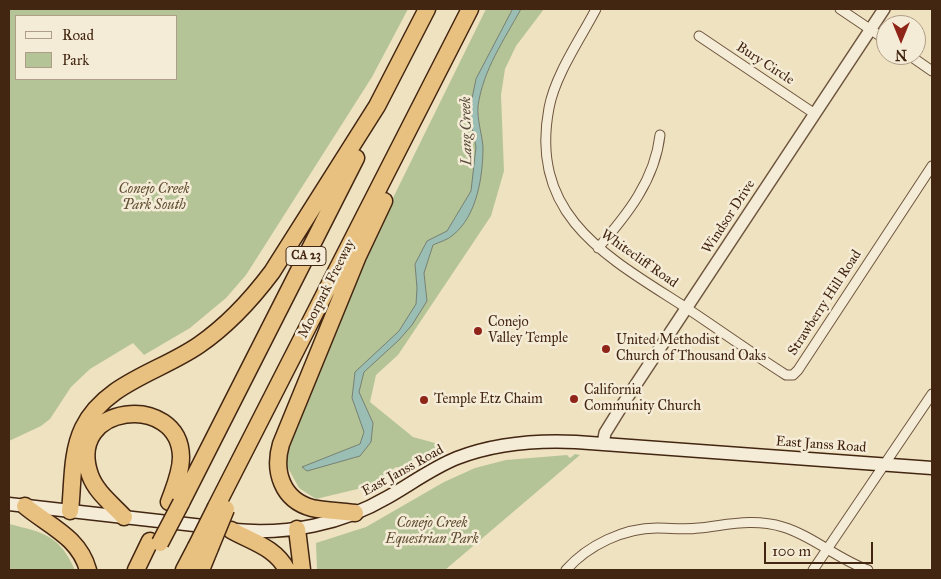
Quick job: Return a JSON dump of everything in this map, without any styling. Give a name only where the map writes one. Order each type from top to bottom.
[{"type":"highway","points":[[70,511],[76,453],[83,428],[94,410],[103,400],[116,391],[200,344],[231,319],[257,292],[272,272],[359,137],[428,9]]},
{"type":"highway","name":"CA 23","points":[[146,570],[155,542],[175,502],[432,9]]},
{"type":"highway","name":"Moorpark Freeway","points":[[184,570],[203,547],[323,297],[470,9]]},
{"type":"highway","points":[[355,513],[312,508],[299,502],[286,490],[282,483],[278,473],[278,453],[358,256],[390,188],[444,62]]},
{"type":"highway","points":[[124,517],[94,485],[86,450],[94,433],[101,425],[121,414],[140,413],[157,419],[170,430],[176,439],[180,448],[181,463],[175,502]]},
{"type":"highway","points":[[17,505],[72,541],[84,558],[88,570]]},
{"type":"highway","points":[[297,529],[302,570]]},
{"type":"highway","points":[[231,530],[254,543],[268,548],[283,562],[287,570]]},
{"type":"highway","points":[[136,570],[155,542]]},
{"type":"highway","points":[[201,570],[203,547]]},
{"type":"main road","name":"East Janss Road","points":[[17,505],[231,530],[297,529],[329,522],[355,513],[387,498],[443,465],[477,451],[515,443],[536,441],[603,444],[932,468]]},
{"type":"street","name":"Whitecliff Road","points":[[596,9],[554,90],[548,109],[546,137],[549,168],[559,197],[569,217],[598,248],[626,270],[687,308]]},
{"type":"street","points":[[840,9],[876,33]]},
{"type":"street","name":"Windsor Drive","points":[[603,444],[605,432],[884,9]]},
{"type":"street","name":"Bury Circle","points":[[699,36],[815,114]]},
{"type":"street","points":[[598,248],[619,224],[648,178],[654,165],[660,135]]},
{"type":"street","name":"Strawberry Hill Road","points":[[687,308],[782,372],[793,375],[932,166]]},
{"type":"street","points":[[813,570],[932,394]]},
{"type":"street","points":[[566,570],[589,550],[615,536],[640,529],[700,528],[738,522],[770,524],[803,535],[847,562],[868,570]]},
{"type":"green space","name":"Conejo Creek Park South","points":[[9,9],[408,9],[372,77],[246,275],[226,298],[190,328],[144,355],[133,343],[90,369],[71,387],[50,419],[41,426],[9,441]]},
{"type":"green space","points":[[486,9],[544,9],[516,46],[505,69],[501,95],[504,171],[491,216],[398,355],[376,375],[370,402],[413,437],[435,443],[440,448],[400,468],[396,467],[370,486],[316,499],[299,488],[282,457],[392,200]]},
{"type":"green space","name":"Conejo Creek Equestrian Park","points":[[575,454],[580,455],[445,570],[317,570],[316,543],[366,527],[444,482],[475,468],[506,460],[567,455],[570,458]]},
{"type":"green space","points":[[9,524],[50,537],[63,549],[75,570],[9,570]]},
{"type":"water","points":[[513,9],[521,9],[489,68],[478,106],[483,158],[480,183],[473,206],[468,217],[453,235],[433,245],[424,273],[427,301],[412,325],[399,340],[364,372],[359,392],[373,423],[371,442],[360,456],[307,471],[302,467],[360,444],[364,432],[352,398],[355,372],[399,331],[416,304],[415,264],[427,241],[447,231],[471,191],[476,147],[469,113],[476,79]]},
{"type":"place","name":"Conejo Valley Temple","points":[[478,331]]},
{"type":"place","name":"United Methodist Church of Thousand Oaks","points":[[606,349]]},
{"type":"place","name":"California Community Church","points":[[574,399]]},
{"type":"place","name":"Temple Etz Chaim","points":[[424,400]]},
{"type":"water label","name":"Lang Creek","points":[[467,131]]}]
